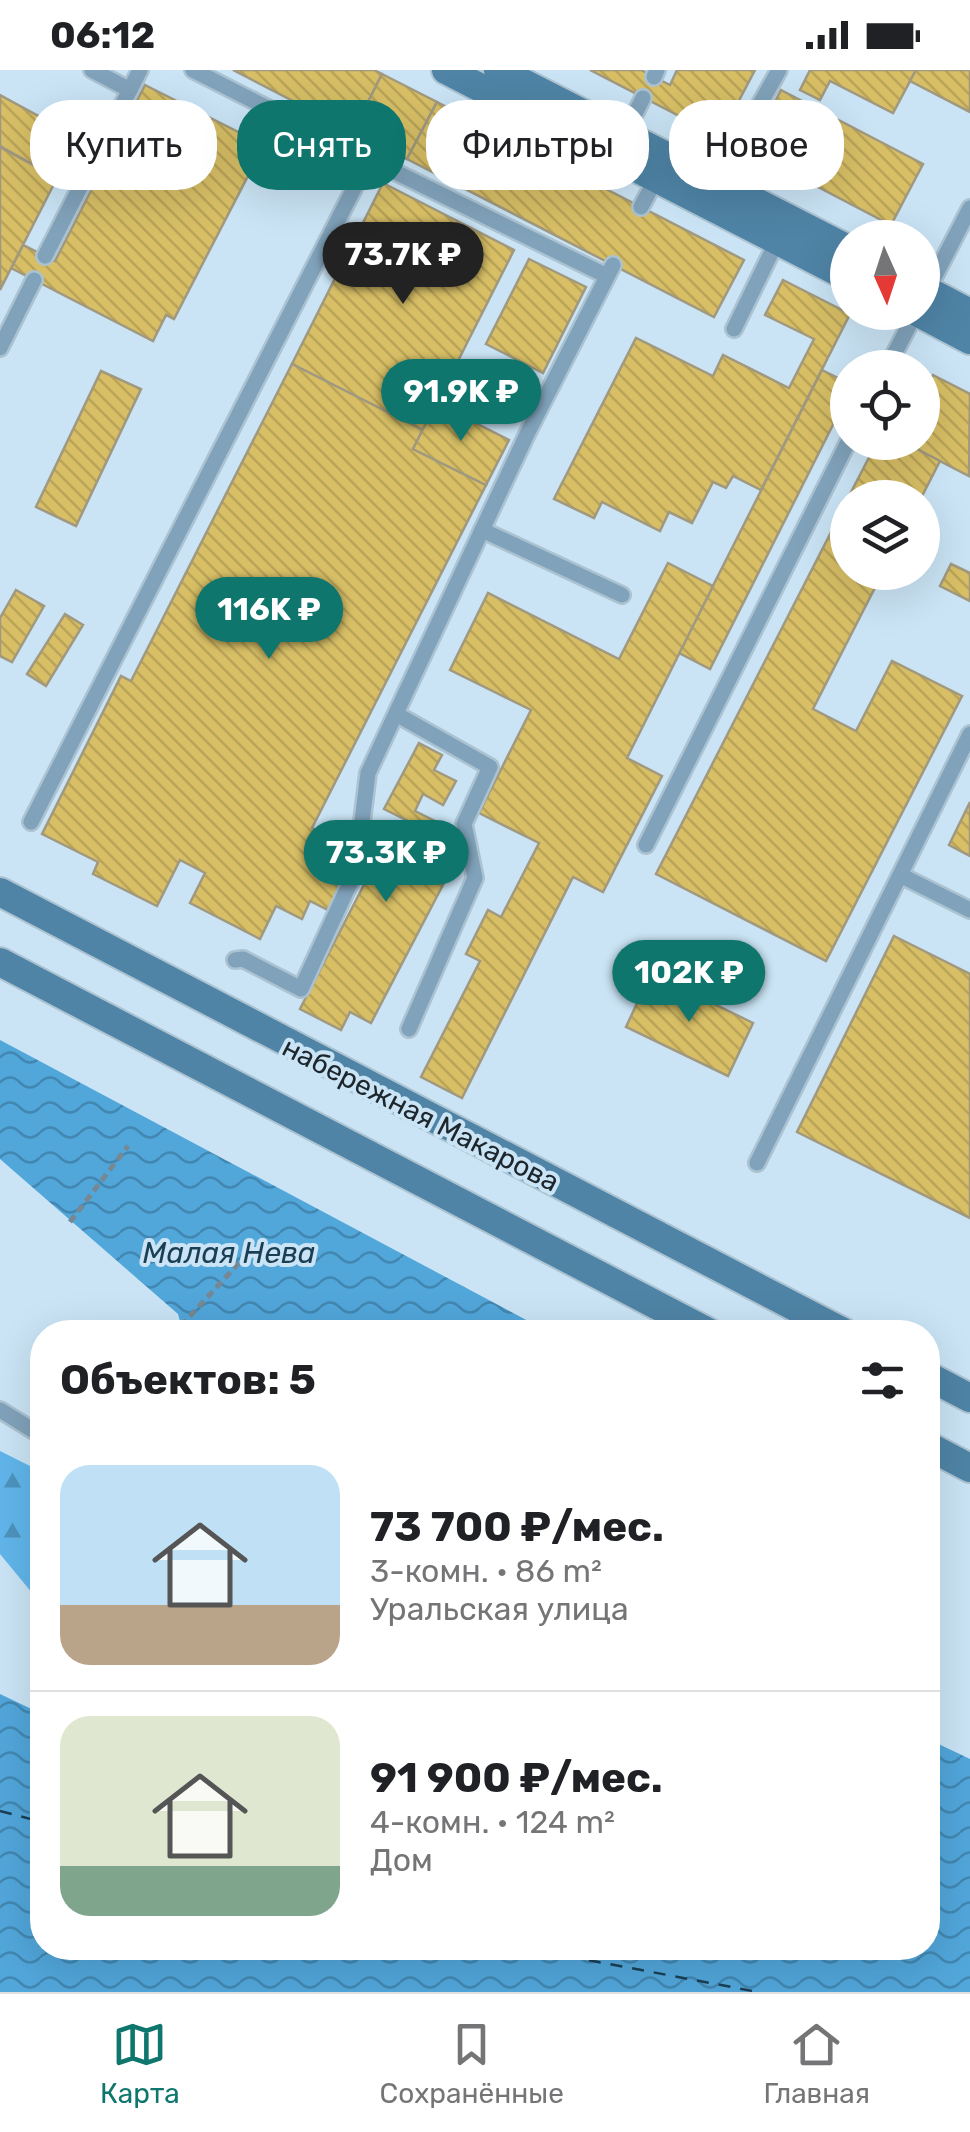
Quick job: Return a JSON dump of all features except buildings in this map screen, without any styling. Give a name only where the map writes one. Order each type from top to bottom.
[{"type":"main road","points":[[446,70],[661,168],[777,241],[830,268]]},
{"type":"main road","points":[[498,70],[556,100]]},
{"type":"main road","points":[[649,157],[669,170]]},
{"type":"main road","points":[[734,190],[830,240]]},
{"type":"main road","points":[[940,306],[970,313]]},
{"type":"main road","points":[[940,316],[970,340]]},
{"type":"main road","name":"набережная Макарова","points":[[0,892],[821,1320]]},
{"type":"main road","points":[[0,962],[685,1320]]},
{"type":"main road","points":[[940,1382],[970,1398]]},
{"type":"main road","points":[[940,1452],[970,1468]]},
{"type":"lane","points":[[92,70],[130,90]]},
{"type":"lane","points":[[45,256],[140,70]]},
{"type":"lane","points":[[193,70],[252,100]]},
{"type":"lane","points":[[762,100],[779,70]]},
{"type":"lane","points":[[31,822],[369,159],[610,270],[368,773],[356,870],[301,989],[243,959],[235,960]]},
{"type":"lane","points":[[642,207],[661,168]]},
{"type":"lane","points":[[940,265],[970,208]]},
{"type":"lane","points":[[734,329],[777,241]]},
{"type":"lane","points":[[0,348],[34,280]]},
{"type":"lane","points":[[646,844],[839,460]]},
{"type":"lane","points":[[482,530],[622,595]]},
{"type":"lane","points":[[396,714],[490,767],[464,824],[475,878],[409,1029]]},
{"type":"lane","points":[[756,1163],[970,734]]},
{"type":"lane","points":[[902,876],[970,910]]},
{"type":"lane","points":[[0,1410],[30,1429]]},
{"type":"path","points":[[70,1222],[128,1146]]},
{"type":"path","points":[[187,1320],[248,1253]]},
{"type":"green space","points":[[0,1451],[30,1466],[30,1590],[0,1554]]},
{"type":"water","name":"Малая Нева","points":[[0,1040],[526,1320],[180,1320],[178,1314],[0,1159]]},
{"type":"water","points":[[0,1694],[30,1708],[30,1960],[940,1960],[940,1745],[970,1759],[970,1992],[0,1992]]},
{"type":"ferry route","points":[[0,1811],[30,1819]]},
{"type":"ferry route","points":[[588,1960],[758,1992]]}]
